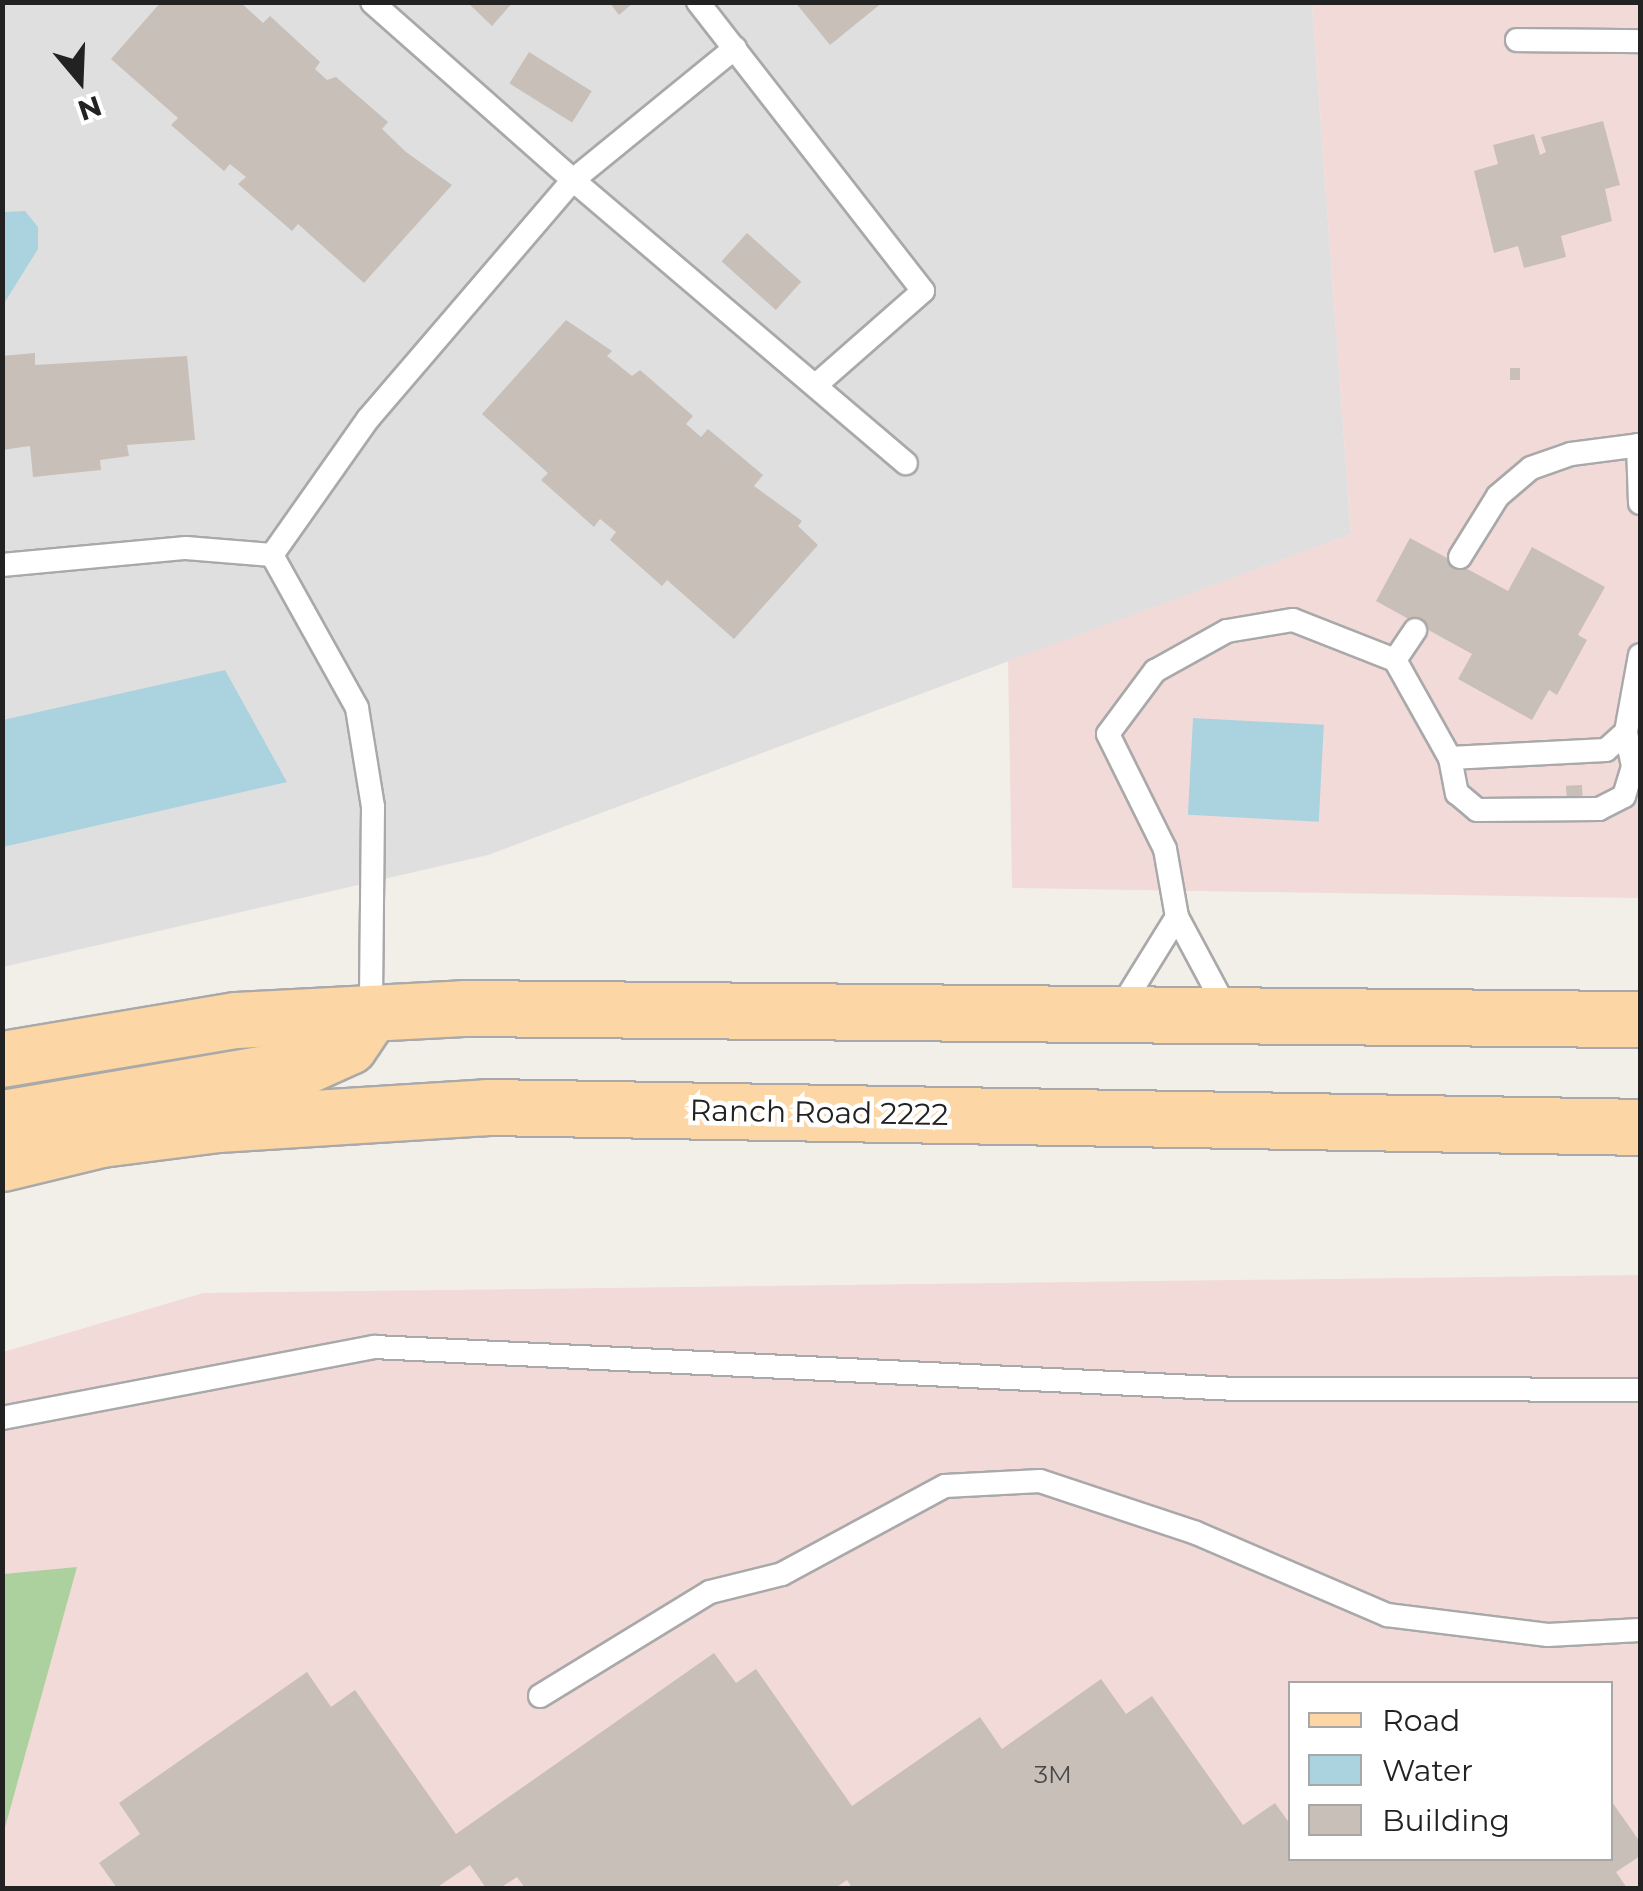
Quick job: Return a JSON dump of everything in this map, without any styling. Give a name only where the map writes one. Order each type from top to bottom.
[{"type":"main road","points":[[2,1118],[304,1066],[349,1046],[371,1013]]},
{"type":"main road","points":[[2,1059],[236,1020],[371,1013],[1117,1013],[1232,1019],[1640,1019]]},
{"type":"main road","name":"Ranch Road 2222","points":[[2,1163],[101,1140],[218,1124],[488,1107],[1640,1127]]},
{"type":"lane","points":[[372,2],[573,180],[906,463]]},
{"type":"lane","points":[[698,2],[923,291],[817,384]]},
{"type":"lane","points":[[1516,40],[1640,40]]},
{"type":"lane","points":[[272,554],[368,419],[573,180],[735,48]]},
{"type":"lane","points":[[1460,557],[1498,496],[1531,468],[1639,445],[1640,503]]},
{"type":"lane","points":[[2,565],[186,548],[272,554]]},
{"type":"lane","points":[[272,554],[357,708],[374,806],[371,1013]]},
{"type":"lane","points":[[1232,1019],[1177,917],[1175,879],[1164,849],[1108,734],[1156,671],[1261,620],[1293,620],[1395,660],[1450,758],[1456,793],[1477,810],[1599,809],[1624,796],[1633,766],[1626,732],[1640,654]]},
{"type":"lane","points":[[1395,660],[1415,630]]},
{"type":"lane","points":[[1450,758],[1606,750],[1626,732]]},
{"type":"lane","points":[[1117,1013],[1177,917]]},
{"type":"lane","points":[[2,1418],[374,1347],[1236,1389],[1640,1390]]},
{"type":"lane","points":[[540,1696],[710,1592],[782,1574],[945,1486],[1040,1481],[1196,1533],[1387,1615],[1548,1635],[1640,1630]]},
{"type":"shaded area","points":[[2,3],[1312,3],[1351,534],[488,855],[3,967]]},
{"type":"shaded area","points":[[1312,3],[1640,3],[1640,898],[1012,888],[1008,661],[1351,534]]},
{"type":"shaded area","points":[[1640,1275],[1640,1888],[3,1888],[3,1835],[76,1568],[3,1574],[3,1352],[203,1293]]},
{"type":"green space","points":[[77,1567],[3,1835],[3,1574]]},
{"type":"water","points":[[25,211],[38,227],[38,249],[3,305],[3,212]]},
{"type":"water","points":[[225,670],[287,782],[3,847],[3,720]]},
{"type":"water","points":[[1193,718],[1324,725],[1319,822],[1188,815]]},
{"type":"building","points":[[161,2],[240,2],[263,23],[270,16],[320,62],[315,69],[327,80],[336,77],[388,122],[382,129],[406,152],[452,185],[364,283],[298,224],[292,231],[238,184],[246,177],[230,164],[224,171],[171,125],[178,118],[111,59]]},
{"type":"building","points":[[467,2],[513,2],[492,26]]},
{"type":"building","points":[[609,2],[634,2],[619,15]]},
{"type":"building","points":[[795,2],[883,2],[830,45]]},
{"type":"building","points":[[529,52],[592,91],[572,123],[509,83]]},
{"type":"building","points":[[1603,121],[1620,185],[1605,189],[1612,221],[1561,236],[1566,257],[1524,268],[1518,246],[1494,253],[1474,171],[1498,164],[1493,145],[1534,134],[1540,155],[1546,152],[1541,137]]},
{"type":"building","points":[[747,233],[801,282],[776,310],[722,261]]},
{"type":"building","points":[[566,320],[612,351],[607,356],[632,376],[640,370],[693,416],[686,424],[701,437],[708,429],[763,475],[754,486],[802,521],[798,526],[818,545],[734,639],[667,580],[662,586],[610,540],[616,532],[600,519],[594,527],[541,480],[548,473],[482,414]]},
{"type":"building","points":[[35,353],[35,365],[187,356],[195,440],[127,445],[129,456],[100,460],[101,470],[33,477],[30,446],[2,450],[2,356]]},
{"type":"building","points":[[1510,368],[1520,368],[1520,380],[1510,380]]},
{"type":"building","points":[[1410,538],[1508,591],[1532,547],[1605,587],[1578,635],[1587,640],[1557,695],[1549,690],[1532,720],[1458,679],[1472,654],[1376,601]]},
{"type":"building","points":[[1582,785],[1583,806],[1567,807],[1566,786]]},
{"type":"building","points":[[714,1653],[736,1683],[756,1669],[852,1806],[980,1717],[1002,1749],[1101,1679],[1126,1714],[1152,1696],[1243,1825],[1275,1803],[1288,1821],[1288,1861],[1613,1861],[1613,1803],[1640,1842],[1640,1856],[1616,1872],[1627,1888],[852,1888],[847,1880],[835,1888],[525,1888],[517,1877],[500,1888],[486,1888],[470,1865],[436,1888],[117,1888],[99,1863],[140,1834],[119,1803],[307,1672],[331,1707],[355,1690],[456,1834]]}]
